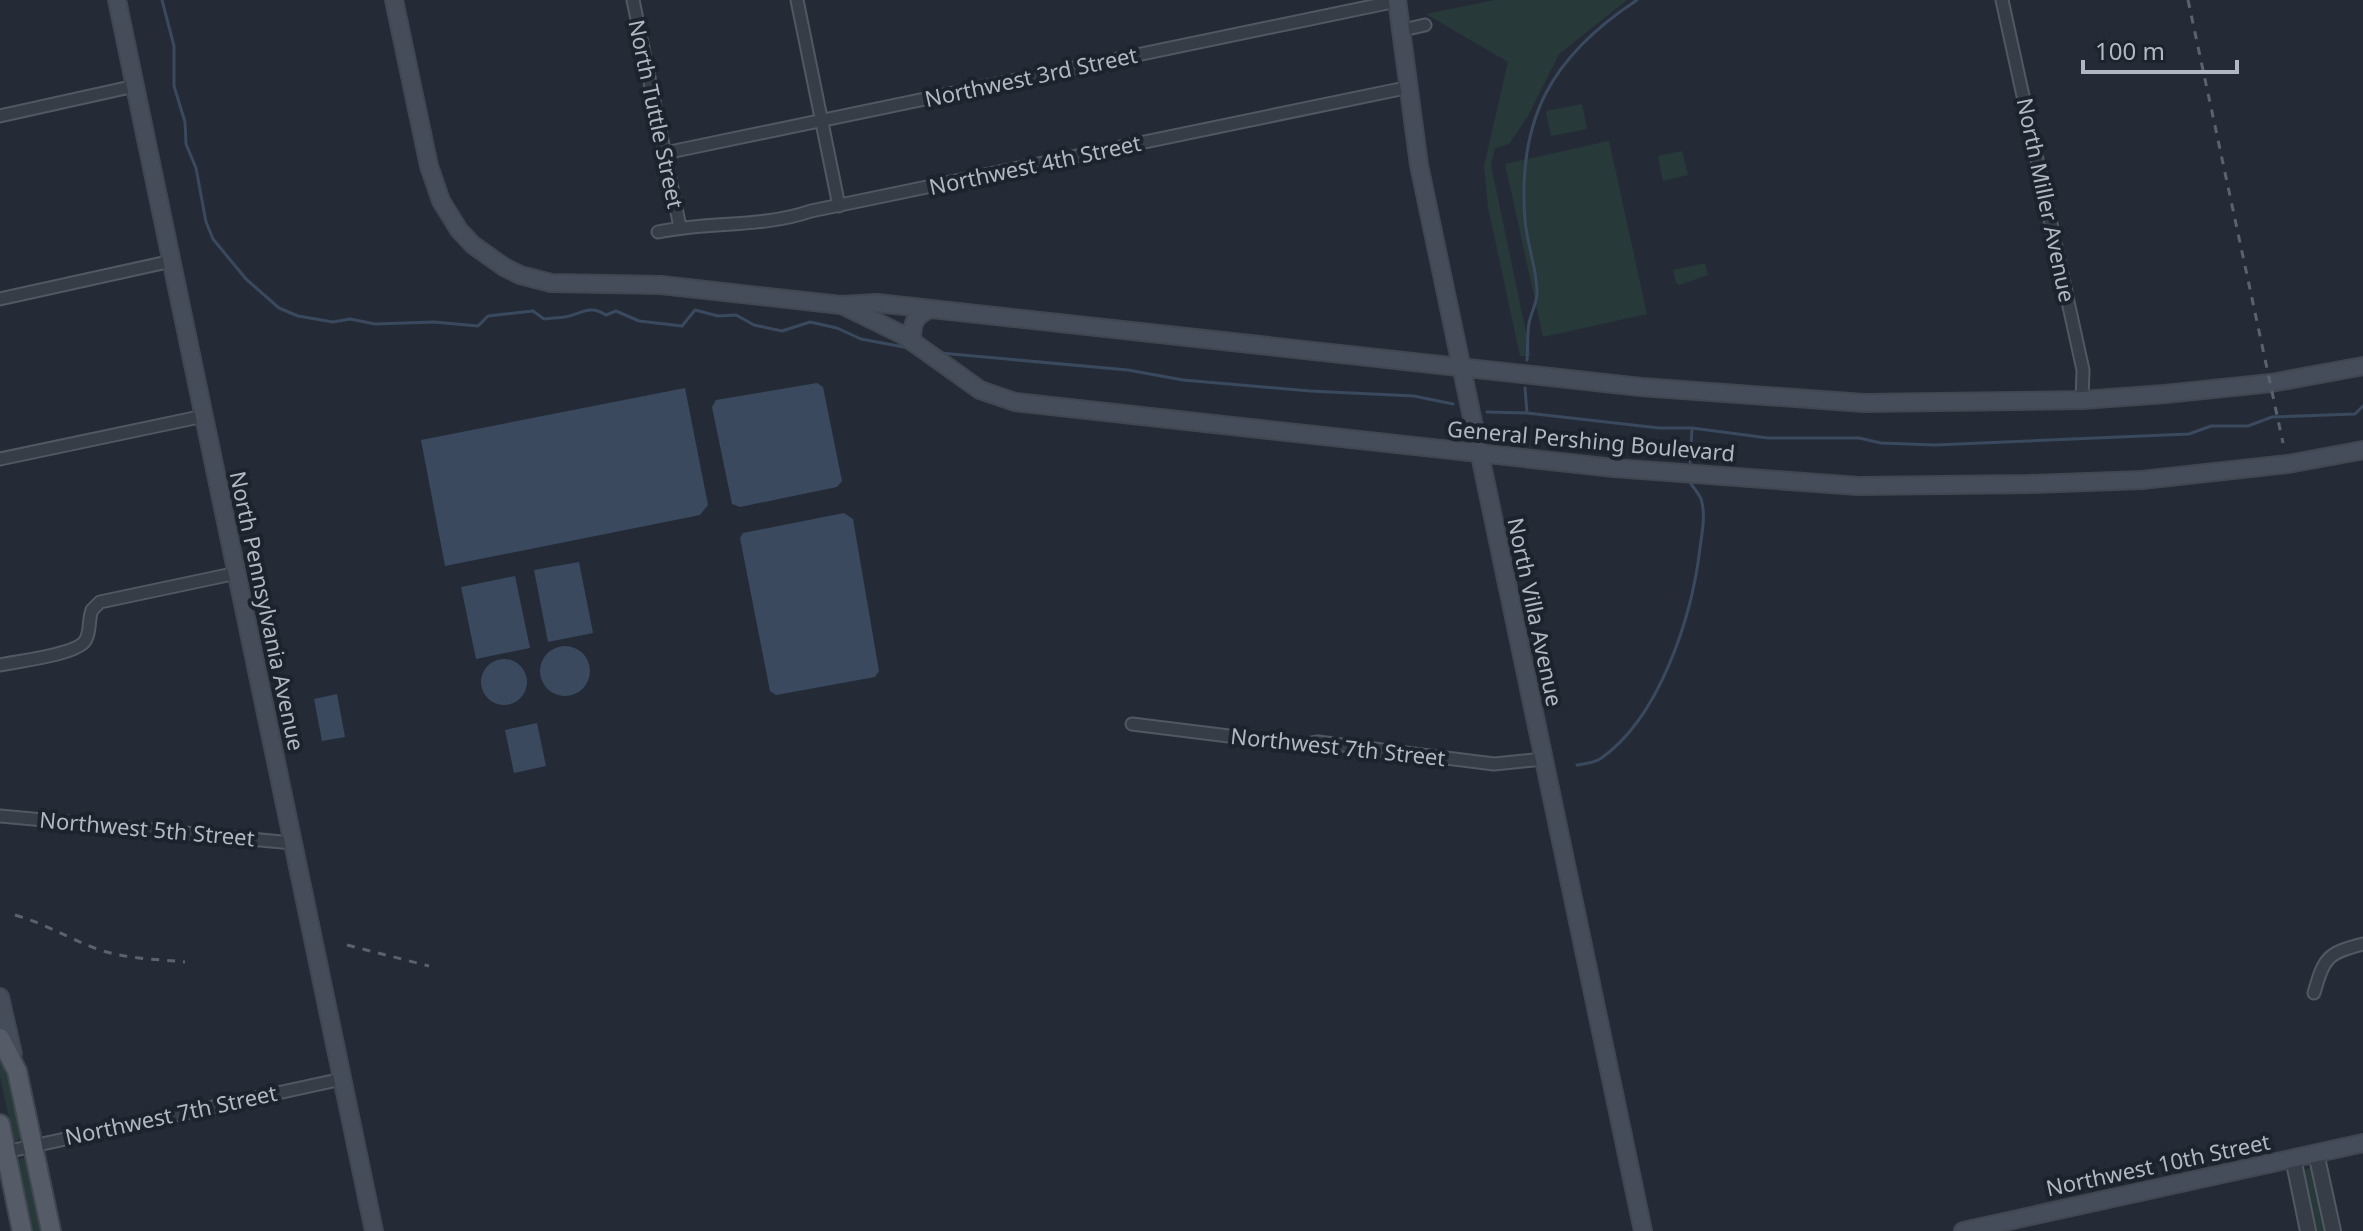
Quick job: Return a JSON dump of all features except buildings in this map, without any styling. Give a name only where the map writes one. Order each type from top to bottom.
[{"type":"main road","name":"North Pennsylvania Avenue","points":[[117,0],[374,1231]]},
{"type":"main road","name":"General Pershing Boulevard","points":[[394,0],[434,184],[441,201],[459,230],[488,257],[520,275],[551,283],[661,285],[841,305],[877,303],[1641,387],[1864,403],[2082,400],[2271,383],[2363,366]]},
{"type":"main road","name":"North Villa Avenue","points":[[1397,0],[1419,165],[1643,1231]]},
{"type":"main road","name":"General Pershing Boulevard","points":[[841,305],[892,329],[980,390],[1015,402],[1684,474],[1858,486],[2142,480],[2288,464],[2363,450]]},
{"type":"main road","points":[[912,342],[913,321],[930,309]]},
{"type":"main road","points":[[0,997],[51,1231]]},
{"type":"main road","points":[[0,1038],[17,1071]]},
{"type":"main road","points":[[0,1124],[3,1152],[22,1231]]},
{"type":"main road","name":"Northwest 10th Street","points":[[1963,1231],[2363,1143]]},
{"type":"street","name":"North Tuttle Street","points":[[633,0],[680,227]]},
{"type":"street","points":[[797,0],[839,206]]},
{"type":"street","name":"Northwest 3rd Street","points":[[665,153],[1397,0]]},
{"type":"street","name":"North Miller Avenue","points":[[2002,0],[2083,370],[2082,400]]},
{"type":"street","points":[[1403,30],[1425,25]]},
{"type":"street","points":[[0,116],[135,86]]},
{"type":"street","name":"Northwest 4th Street","points":[[658,232],[680,227],[787,219],[811,211],[1410,87]]},
{"type":"street","points":[[0,299],[172,261]]},
{"type":"street","points":[[0,459],[204,416]]},
{"type":"street","points":[[0,665],[81,645],[89,631],[92,610],[100,602],[237,573]]},
{"type":"street","name":"Northwest 7th Street","points":[[1132,724],[1301,745],[1318,742],[1494,764],[1543,759]]},
{"type":"street","name":"Northwest 5th Street","points":[[0,816],[293,843]]},
{"type":"street","points":[[2314,993],[2323,963],[2336,953],[2363,944]]},
{"type":"street","name":"Northwest 7th Street","points":[[3,1152],[342,1079]]},
{"type":"street","points":[[2316,1153],[2333,1231]]},
{"type":"street","points":[[2293,1158],[2308,1231]]},
{"type":"shaded area","points":[[1495,0],[1627,0],[1559,54],[1528,116],[1509,144],[1495,148],[1491,165],[1531,356],[1520,356],[1488,207],[1484,166],[1508,62],[1426,14]]},
{"type":"shaded area","points":[[1582,104],[1587,129],[1551,136],[1546,111]]},
{"type":"shaded area","points":[[1609,141],[1647,314],[1543,337],[1505,164]]},
{"type":"shaded area","points":[[1682,151],[1688,175],[1663,181],[1658,156]]},
{"type":"shaded area","points":[[1705,263],[1708,275],[1679,285],[1676,283],[1673,270]]},
{"type":"shaded area","points":[[0,1057],[8,1077],[21,1137],[17,1141],[14,1140],[0,1077]]},
{"type":"shaded area","points":[[21,1158],[26,1160],[40,1231],[33,1231],[19,1162]]},
{"type":"shaded area","points":[[2308,1168],[2315,1173],[2327,1231],[2314,1231],[2302,1174]]},
{"type":"water","points":[[817,383],[823,387],[842,481],[837,487],[740,507],[732,504],[712,407],[716,400]]},
{"type":"water","points":[[685,388],[708,505],[700,515],[445,566],[421,440]]},
{"type":"water","points":[[844,513],[853,519],[879,671],[875,677],[776,695],[770,691],[740,538],[743,533]]},
{"type":"water","points":[[579,562],[593,633],[548,642],[534,570]]},
{"type":"water","points":[[515,576],[530,648],[476,659],[461,587]]},
{"type":"water","points":[[565,646],[582,654],[590,671],[582,688],[565,696],[548,688],[540,671],[548,654]]},
{"type":"water","points":[[504,659],[521,665],[527,682],[521,699],[504,705],[487,699],[481,682],[487,665]]},
{"type":"water","points":[[337,694],[345,737],[322,741],[314,699]]},
{"type":"water","points":[[537,723],[546,766],[514,773],[505,730]]},
{"type":"waterway","points":[[162,0],[174,46],[174,86],[185,122],[186,144],[196,168],[206,222],[213,239],[246,279],[279,308],[298,316],[333,322],[350,319],[375,324],[434,322],[478,326],[488,316],[533,311],[544,319],[590,310],[606,315],[616,311],[639,321],[682,326],[695,310],[718,316],[736,315],[754,325],[782,331],[810,322],[837,328],[861,339],[909,348]]},
{"type":"waterway","points":[[1527,360],[1529,323],[1537,293],[1526,229],[1524,184],[1527,150],[1535,120],[1546,93],[1562,67],[1607,21],[1637,0]]},
{"type":"waterway","points":[[940,353],[1128,370],[1183,380],[1414,396],[1453,404]]},
{"type":"waterway","points":[[1525,388],[1527,413]]},
{"type":"waterway","points":[[1487,412],[1527,413],[1659,428],[1692,428],[1768,438],[1859,438],[1881,443],[1935,445],[2189,434],[2211,426],[2248,426],[2272,417],[2355,414],[2363,406]]},
{"type":"waterway","points":[[1690,464],[1692,428]]},
{"type":"waterway","points":[[1577,765],[1598,760],[1621,741],[1640,718],[1670,664],[1689,604],[1703,530],[1700,497],[1691,484]]},
{"type":"railway","points":[[2188,0],[2283,443]]},
{"type":"railway","points":[[15,915],[108,952],[185,962]]},
{"type":"railway","points":[[347,945],[429,966]]}]
